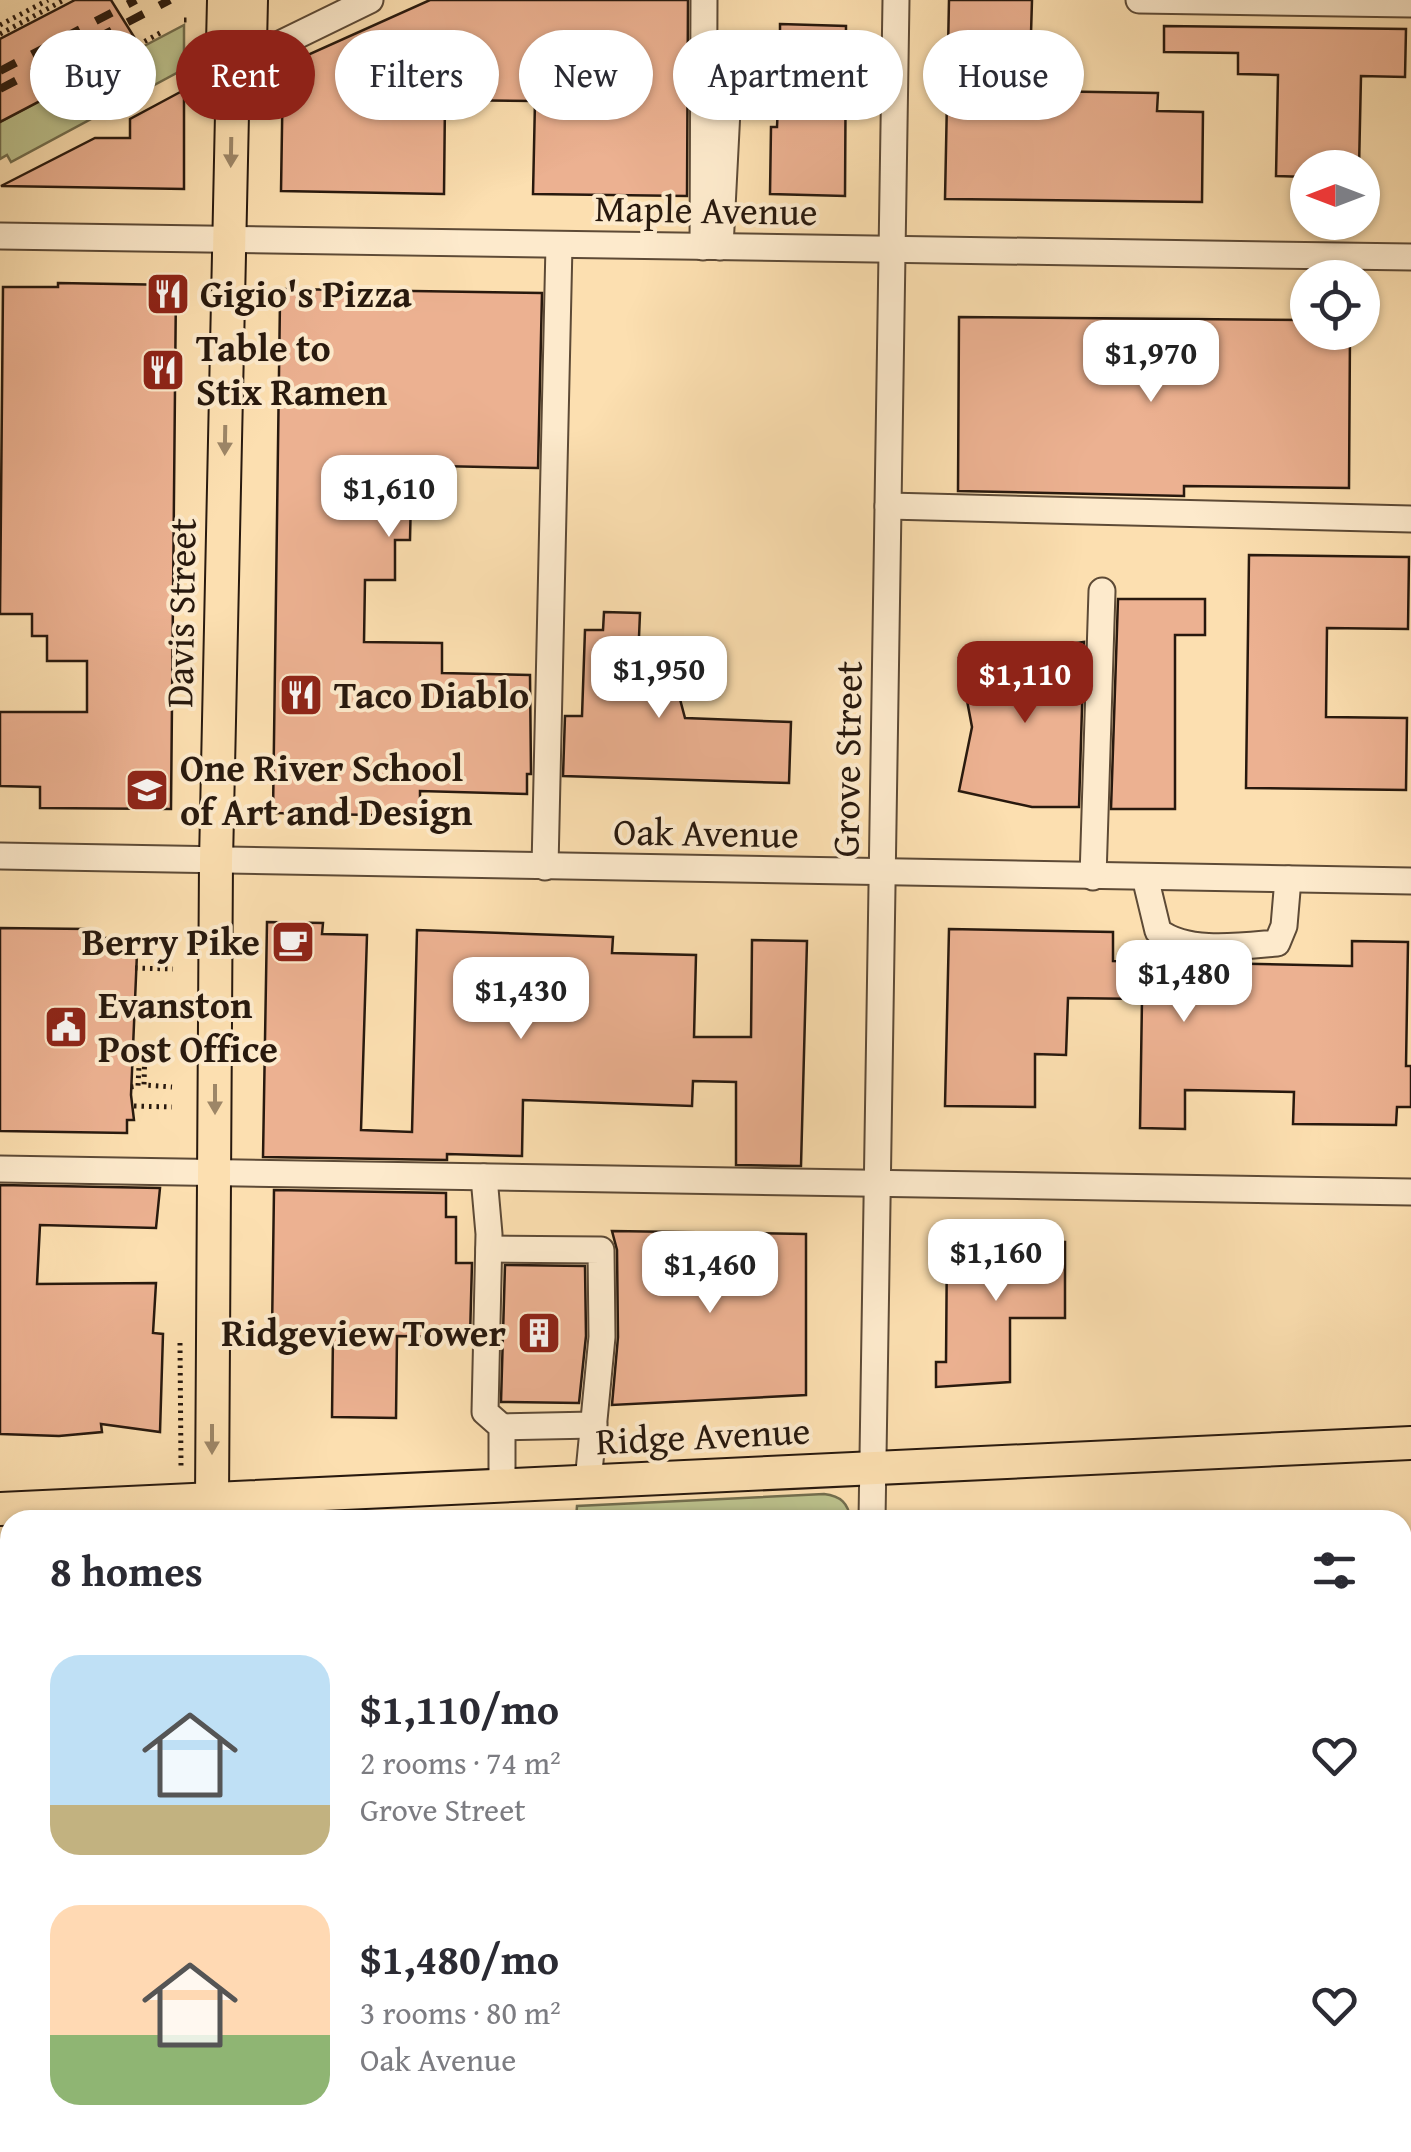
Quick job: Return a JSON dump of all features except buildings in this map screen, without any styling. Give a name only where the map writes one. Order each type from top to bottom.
[{"type":"main road","name":"Davis Street","points":[[223,30],[224,0]]},
{"type":"main road","name":"Davis Street","points":[[250,30],[251,0]]},
{"type":"main road","name":"Davis Street","points":[[212,1510],[216,861],[231,120]]},
{"type":"main road","name":"Ridge Avenue","points":[[0,1509],[212,1510],[502,1486],[1411,1443]]},
{"type":"street","points":[[309,30],[370,0]]},
{"type":"street","points":[[704,0],[712,248]]},
{"type":"street","name":"Grove Street","points":[[872,1510],[896,0]]},
{"type":"street","points":[[1139,0],[1411,4]]},
{"type":"street","points":[[712,248],[725,120]]},
{"type":"street","name":"Maple Avenue","points":[[0,236],[1411,257]]},
{"type":"street","points":[[545,867],[558,245]]},
{"type":"street","points":[[888,506],[1411,519]]},
{"type":"street","points":[[1093,877],[1102,591]]},
{"type":"street","name":"Oak Avenue","points":[[0,856],[1411,882]]},
{"type":"street","points":[[1145,878],[1158,931],[1180,944],[1216,945],[1277,943],[1284,926],[1288,880]]},
{"type":"street","points":[[0,1169],[1411,1192]]},
{"type":"street","points":[[484,1176],[489,1249],[486,1412],[502,1427],[594,1425]]},
{"type":"street","points":[[489,1249],[601,1250],[602,1336],[588,1482]]},
{"type":"street","points":[[502,1427],[502,1486]]},
{"type":"path","points":[[0,25],[48,0]]},
{"type":"path","points":[[0,34],[64,0]]},
{"type":"path","points":[[156,35],[160,33]]},
{"type":"path","points":[[134,968],[173,969]]},
{"type":"path","points":[[131,1086],[138,1086],[140,1045],[144,1045],[144,1085],[172,1087]]},
{"type":"path","points":[[134,1106],[172,1107]]},
{"type":"green space","points":[[184,25],[184,30],[176,30],[176,73],[156,84],[156,40]]},
{"type":"green space","points":[[30,106],[30,120],[89,120],[11,162],[7,155],[0,159],[0,122]]},
{"type":"green space","points":[[824,1494],[843,1501],[848,1510],[577,1510],[577,1506]]},
{"type":"railway","points":[[0,71],[136,0]]},
{"type":"railway","points":[[0,89],[170,0]]},
{"type":"place","name":"Gigio's Pizza","points":[[168,294]]},
{"type":"place","name":"Table to Stix Ramen","points":[[163,370]]},
{"type":"place","name":"Taco Diablo","points":[[301,695]]},
{"type":"place","name":"One River School of Art and Design","points":[[147,790]]},
{"type":"place","name":"Berry Pike","points":[[293,942]]},
{"type":"place","name":"Evanston Post Office","points":[[66,1027]]},
{"type":"place","name":"Ridgeview Tower","points":[[539,1333]]}]
